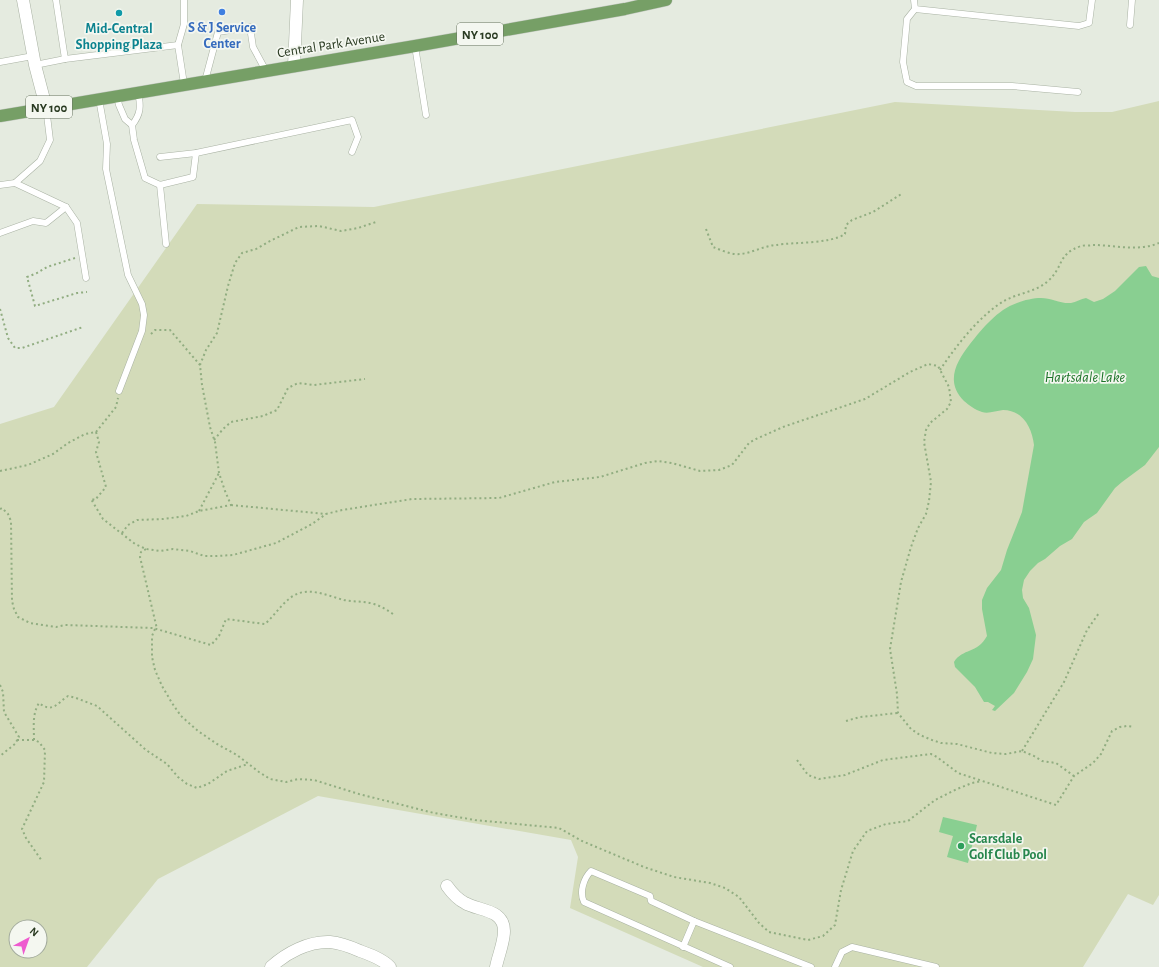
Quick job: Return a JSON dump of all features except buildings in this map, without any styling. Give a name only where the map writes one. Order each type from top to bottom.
[{"type":"main road","name":"Central Park Avenue","points":[[0,116],[415,46],[625,4],[666,0]]},
{"type":"street","points":[[23,0],[34,61],[46,108]]},
{"type":"street","points":[[294,66],[297,0]]},
{"type":"street","points":[[447,886],[455,896],[466,904],[494,913],[501,920],[504,931],[496,967]]},
{"type":"street","points":[[271,967],[284,956],[294,951],[310,945],[329,942],[348,946],[370,954],[390,967]]},
{"type":"lane","points":[[56,0],[65,59]]},
{"type":"lane","points":[[184,0],[184,24],[178,45],[184,84]]},
{"type":"lane","points":[[914,0],[915,9],[907,20],[903,62],[907,82],[916,86],[1012,86],[1078,92]]},
{"type":"lane","points":[[915,9],[1079,26],[1089,23],[1092,0]]},
{"type":"lane","points":[[1130,25],[1132,0]]},
{"type":"lane","points":[[205,81],[218,32],[250,27],[253,47],[266,71]]},
{"type":"lane","points":[[0,62],[65,59],[178,45]]},
{"type":"lane","points":[[415,46],[426,115]]},
{"type":"lane","points":[[132,125],[138,117],[140,104],[138,92]]},
{"type":"lane","points":[[117,96],[125,118],[132,125],[134,140],[145,178],[160,185],[193,177],[196,153]]},
{"type":"lane","points":[[98,99],[107,144],[106,169],[128,275],[142,304],[144,315],[142,330],[119,391]]},
{"type":"lane","points":[[15,183],[40,161],[50,140],[46,108]]},
{"type":"lane","points":[[160,157],[196,153],[352,120],[358,137],[352,152]]},
{"type":"lane","points":[[0,185],[15,183],[66,208],[77,223],[86,278]]},
{"type":"lane","points":[[160,185],[166,244]]},
{"type":"lane","points":[[0,233],[33,221],[46,223],[66,208]]},
{"type":"lane","points":[[730,967],[584,902],[581,896],[586,876],[591,871],[650,896],[651,901],[694,921],[811,967]]},
{"type":"lane","points":[[683,946],[694,921]]},
{"type":"lane","points":[[835,967],[842,952],[852,947],[936,967]]},
{"type":"path","points":[[706,229],[713,247],[727,253],[739,254],[776,244],[801,243],[839,238],[845,234],[846,225],[852,220],[873,212],[904,193]]},
{"type":"path","points":[[232,505],[225,491],[219,473],[214,440],[206,408],[200,365],[206,350],[217,333],[235,263],[242,253],[256,249],[299,228],[319,226],[341,231],[358,228],[376,222]]},
{"type":"path","points":[[940,370],[949,355],[978,323],[1005,301],[1034,289],[1048,281],[1059,268],[1062,258],[1068,252],[1082,246],[1103,245],[1136,247],[1151,246],[1159,243]]},
{"type":"path","points":[[82,256],[47,267],[27,276],[35,306],[77,293],[87,292]]},
{"type":"path","points":[[0,309],[8,338],[16,348],[22,348],[82,327]]},
{"type":"path","points":[[147,338],[155,330],[170,330],[200,365]]},
{"type":"path","points":[[96,432],[99,442],[96,452],[106,487],[95,500],[91,499],[103,519],[135,544],[146,549],[160,551],[173,549],[190,551],[204,556],[233,555],[276,543],[306,527],[326,514],[342,510],[412,499],[434,500],[499,498],[555,482],[600,477],[645,463],[658,461],[672,463],[700,471],[719,470],[732,465],[749,444],[756,439],[783,427],[865,399],[910,372],[928,364],[938,366],[949,387],[951,402],[947,409],[930,423],[926,430],[924,442],[931,482],[930,501],[926,514],[918,528],[911,547],[901,582],[890,649],[897,694],[898,713],[911,729],[932,740],[942,743],[957,744],[992,753],[1006,754],[1022,752],[1034,756],[1042,761],[1056,763],[1074,776]]},
{"type":"path","points":[[214,440],[231,422],[263,416],[277,410],[288,388],[298,383],[314,385],[365,379]]},
{"type":"path","points":[[0,471],[28,465],[53,454],[68,443],[85,434],[96,432],[116,407],[119,391]]},
{"type":"path","points":[[199,511],[219,473]]},
{"type":"path","points":[[122,533],[128,525],[137,520],[186,516],[199,511],[232,505],[326,514]]},
{"type":"path","points":[[0,509],[2,508],[12,521],[12,601],[14,609],[18,617],[30,623],[56,627],[65,625],[156,629],[211,645],[219,636],[226,619],[265,624],[272,618],[282,605],[293,596],[304,592],[318,592],[344,600],[375,604],[393,614]]},
{"type":"path","points":[[146,549],[141,552],[140,557],[156,629],[152,636],[152,657],[155,670],[162,686],[181,716],[198,731],[217,744],[237,754],[270,779],[286,782],[298,779],[314,780],[359,794],[434,813],[474,820],[559,828],[582,841],[644,867],[674,877],[710,883],[725,888],[739,897],[759,923],[769,932],[808,940],[823,936],[835,925],[841,890],[853,851],[866,831],[886,824],[908,821],[935,800],[957,789],[982,781]]},
{"type":"path","points":[[1022,752],[1064,682],[1087,630],[1100,613]]},
{"type":"path","points":[[0,685],[3,692],[4,712],[19,737],[15,744],[0,756]]},
{"type":"path","points":[[34,740],[34,715],[39,703],[48,707],[54,707],[68,696],[97,706],[146,750],[167,764],[178,777],[187,784],[198,788],[208,784],[227,771],[249,764]]},
{"type":"path","points":[[846,721],[860,717],[898,713]]},
{"type":"path","points":[[797,760],[808,775],[819,779],[845,775],[884,760],[931,754],[958,773],[1056,805],[1074,776],[1093,763],[1101,754],[1112,731],[1120,727],[1134,727]]},
{"type":"path","points":[[17,740],[34,740],[39,742],[45,750],[44,782],[22,829],[26,838],[42,861]]},
{"type":"shaded area","points":[[1159,101],[1159,895],[1153,905],[1128,894],[1083,967],[703,967],[570,908],[578,857],[571,840],[318,796],[158,879],[87,967],[0,967],[0,424],[54,407],[197,204],[374,207],[895,102],[1075,112],[1112,112]]},
{"type":"water","name":"Hartsdale Lake","points":[[1146,266],[1152,276],[1159,278],[1159,447],[1145,465],[1115,488],[1097,513],[1084,522],[1072,539],[1060,546],[1038,563],[1024,580],[1022,590],[1023,598],[1029,608],[1036,635],[1033,659],[1014,693],[995,711],[992,710],[995,706],[988,702],[984,702],[975,687],[955,667],[954,662],[962,655],[979,646],[987,636],[982,609],[982,600],[987,588],[1001,570],[1022,512],[1034,445],[1029,426],[1016,413],[1003,410],[984,413],[975,409],[964,401],[958,394],[955,387],[954,379],[957,365],[965,351],[985,326],[1003,310],[1010,306],[1029,299],[1038,298],[1073,303],[1086,298],[1094,302],[1103,299],[1115,291],[1139,267]]},
{"type":"water","name":"Scarsdale Golf Club Pool","points":[[943,817],[977,825],[968,863],[947,857],[953,836],[939,832]]},
{"type":"place","name":"S & J Service Center","points":[[222,12]]},
{"type":"place","name":"Mid-Central Shopping Plaza","points":[[119,13]]},
{"type":"place","name":"Scarsdale Golf Club Pool","points":[[961,846]]}]
